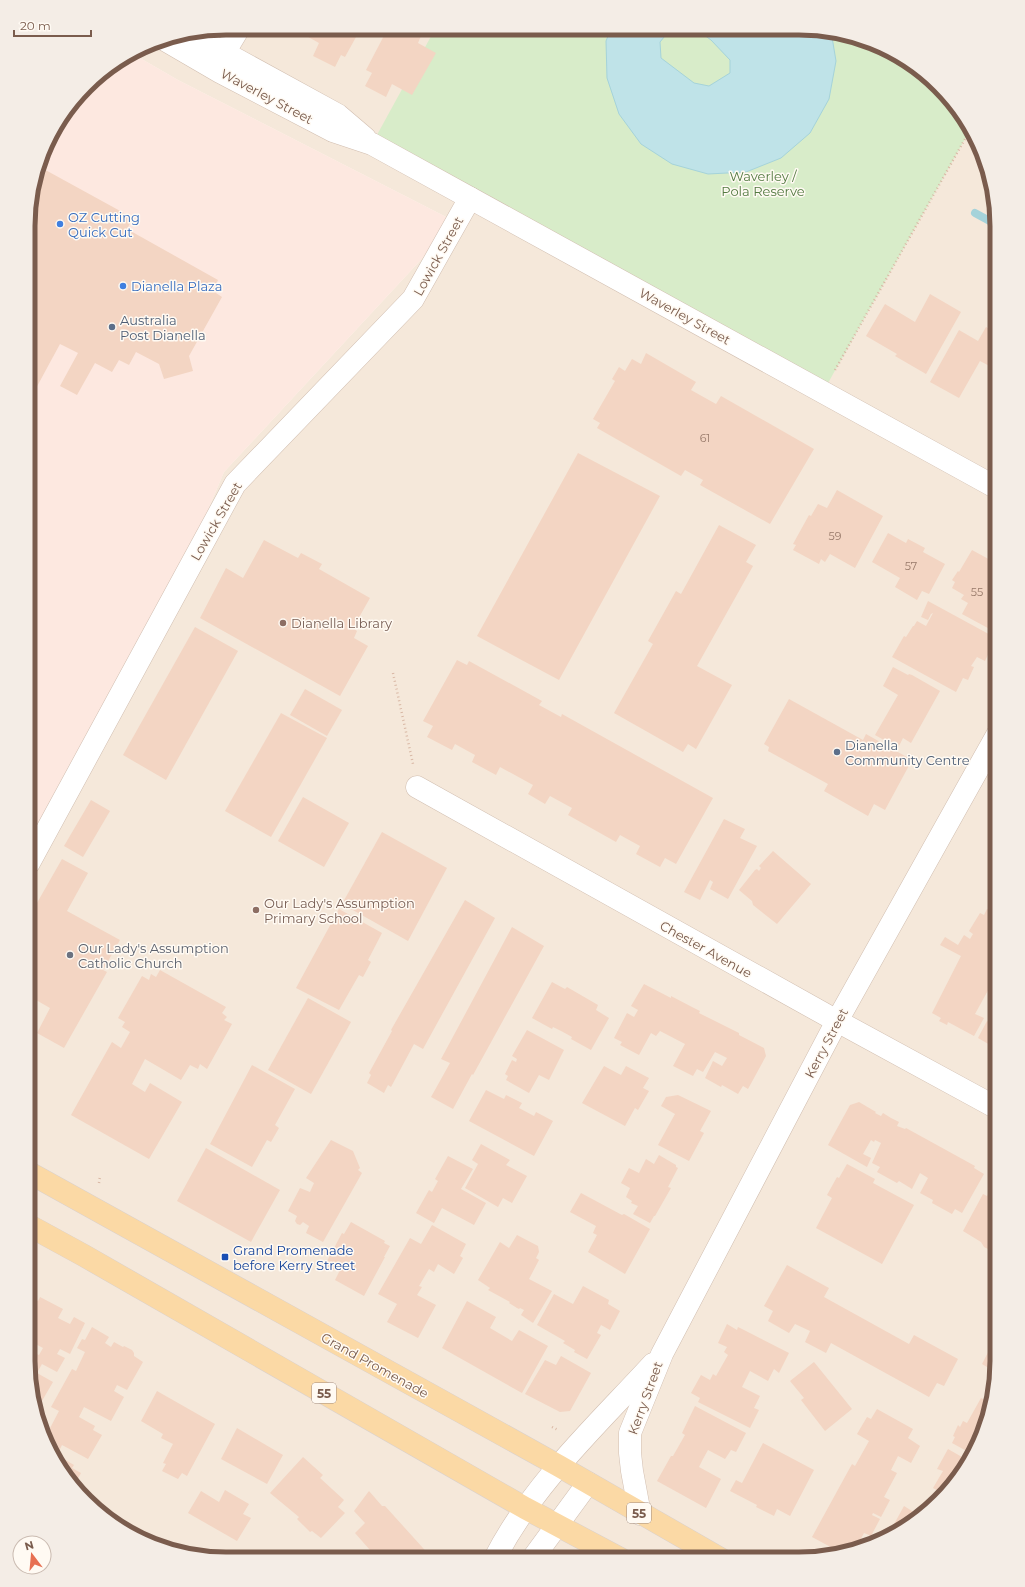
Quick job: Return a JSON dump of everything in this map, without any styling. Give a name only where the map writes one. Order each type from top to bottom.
[{"type":"main road","name":"Grand Promenade","points":[[35,1176],[559,1466],[708,1552]]},
{"type":"main road","name":"55","points":[[35,1229],[526,1508],[611,1552]]},
{"type":"street","points":[[219,61],[235,35]]},
{"type":"street","name":"Waverley Street","points":[[195,38],[219,61]]},
{"type":"street","name":"Waverley Street","points":[[173,43],[219,61],[338,115],[372,144],[990,484]]},
{"type":"street","name":"Lowick Street","points":[[35,852],[235,484],[413,299],[470,198]]},
{"type":"street","name":"Kerry Street","points":[[640,1514],[632,1471],[630,1433],[662,1354],[837,1021],[990,748]]},
{"type":"street","name":"Chester Avenue","points":[[418,787],[837,1021],[990,1104]]},
{"type":"street","name":"Kerry Street","points":[[498,1552],[504,1540],[526,1508],[559,1466],[662,1354]]},
{"type":"street","points":[[537,1552],[588,1483]]},
{"type":"path","points":[[823,392],[967,136]]},
{"type":"path","points":[[393,673],[418,787]]},
{"type":"shaded area","points":[[214,35],[811,35],[860,45],[905,67],[925,82],[943,100],[958,120],[970,142],[980,165],[990,214],[990,1373],[980,1422],[958,1467],[943,1487],[925,1505],[905,1520],[883,1532],[860,1542],[811,1552],[214,1552],[165,1542],[120,1520],[100,1505],[82,1487],[67,1467],[55,1445],[45,1422],[35,1373],[35,852],[168,604],[224,472],[456,222],[178,80],[138,57],[165,45]]},
{"type":"shaded area","points":[[138,57],[178,80],[456,222],[224,472],[168,604],[35,852],[35,214],[45,165],[67,120],[82,100],[100,82],[120,67]]},
{"type":"green space","name":"Waverley / Pola Reserve","points":[[432,35],[811,35],[836,39],[860,45],[872,50],[905,67],[915,74],[943,100],[958,120],[967,136],[823,392],[372,144]]},
{"type":"water","points":[[608,35],[666,35],[660,42],[661,58],[694,83],[709,86],[730,73],[730,60],[704,35],[811,35],[832,38],[836,61],[829,99],[810,133],[781,158],[746,172],[708,174],[672,164],[641,144],[619,114],[607,78],[606,41]]},
{"type":"building","points":[[305,35],[357,35],[345,57],[341,55],[335,67],[313,56],[319,43]]},
{"type":"building","points":[[384,35],[421,35],[418,43],[436,53],[412,95],[392,84],[386,97],[365,86],[372,73],[366,70]]},
{"type":"building","name":"Dianella Plaza","points":[[44,169],[133,218],[127,229],[218,280],[213,291],[222,297],[189,356],[193,371],[164,379],[159,364],[136,352],[129,365],[119,360],[112,372],[95,363],[77,395],[60,386],[78,353],[60,344],[35,390],[35,214]]},
{"type":"building","points":[[930,294],[961,312],[926,374],[895,356],[897,354],[866,336],[885,304],[915,322]]},
{"type":"building","points":[[986,327],[990,329],[990,366],[980,361],[959,398],[930,382],[959,330],[978,341]]},
{"type":"building","points":[[646,353],[696,382],[691,390],[716,404],[721,396],[814,449],[770,524],[700,485],[703,480],[685,470],[681,476],[597,428],[600,423],[593,419],[615,381],[612,379],[619,367],[625,371],[632,359],[641,364]]},
{"type":"building","points":[[578,453],[660,496],[559,680],[477,636]]},
{"type":"building","points":[[837,490],[883,516],[855,568],[830,554],[825,562],[821,559],[819,564],[793,550],[796,545],[793,544],[809,515],[811,516],[818,504],[827,508]]},
{"type":"building","points":[[719,525],[756,545],[746,562],[753,566],[697,666],[732,685],[696,749],[688,744],[683,752],[614,713],[653,644],[648,641],[676,591],[681,594]]},
{"type":"building","points":[[888,533],[906,543],[908,539],[925,548],[923,552],[945,564],[929,594],[922,591],[917,600],[895,587],[900,578],[872,562]]},
{"type":"building","name":"Dianella Library","points":[[264,540],[298,558],[301,553],[322,564],[319,569],[370,598],[353,628],[357,631],[354,638],[368,646],[340,696],[200,618],[226,568],[243,578]]},
{"type":"building","points":[[972,550],[990,560],[990,629],[962,614],[968,603],[961,599],[964,595],[952,588],[955,582],[952,580],[958,571],[959,572]]},
{"type":"building","points":[[928,601],[990,635],[990,651],[985,661],[977,657],[971,666],[974,667],[968,680],[963,678],[956,692],[892,657],[904,636],[906,637],[917,621],[926,626],[933,613],[928,620],[921,617]]},
{"type":"building","points":[[195,627],[238,651],[166,780],[123,755]]},
{"type":"building","points":[[457,660],[467,665],[469,661],[542,701],[539,705],[561,717],[562,714],[713,798],[676,864],[665,858],[660,867],[636,854],[640,846],[620,835],[616,842],[568,815],[572,808],[550,796],[545,804],[528,794],[533,785],[500,767],[496,775],[472,762],[475,755],[455,744],[452,750],[427,737],[433,726],[423,721]]},
{"type":"building","points":[[893,667],[908,675],[912,675],[940,691],[911,743],[903,738],[898,748],[875,735],[898,695],[883,686]]},
{"type":"building","points":[[305,689],[342,710],[327,736],[290,715]]},
{"type":"building","points":[[789,699],[863,740],[866,734],[912,760],[885,810],[874,804],[868,816],[824,791],[828,784],[768,751],[769,747],[764,744]]},
{"type":"building","points":[[281,713],[327,738],[271,837],[225,811]]},
{"type":"building","points":[[303,797],[349,823],[324,867],[278,841]]},
{"type":"building","points":[[91,800],[110,811],[83,857],[64,846]]},
{"type":"building","points":[[724,819],[745,829],[740,838],[757,846],[728,899],[710,889],[713,882],[710,880],[700,900],[684,892]]},
{"type":"building","points":[[382,832],[447,868],[408,941],[342,904]]},
{"type":"building","points":[[773,851],[811,884],[777,924],[753,905],[752,901],[739,890],[755,870],[757,869],[759,871],[761,868],[759,866]]},
{"type":"building","name":"Our Lady's Assumption Catholic Church","points":[[62,859],[88,873],[67,911],[120,940],[103,970],[107,972],[64,1048],[37,1033],[50,1008],[35,999],[35,906]]},
{"type":"building","points":[[465,900],[495,918],[423,1049],[414,1044],[391,1087],[388,1085],[384,1093],[367,1083],[371,1075],[369,1073],[392,1031],[391,1030]]},
{"type":"building","points":[[339,909],[382,933],[368,960],[371,962],[363,977],[359,975],[339,1010],[296,988]]},
{"type":"building","points":[[987,909],[990,910],[990,987],[975,1014],[984,1018],[974,1036],[948,1022],[947,1025],[939,1021],[941,1018],[932,1013],[961,956],[940,945],[945,937],[958,945],[964,935],[970,939],[973,934],[969,931],[980,913],[984,915]]},
{"type":"building","points":[[512,927],[544,946],[453,1109],[431,1097],[450,1063],[441,1059]]},
{"type":"building","points":[[160,970],[226,1007],[222,1013],[227,1017],[224,1020],[232,1024],[207,1069],[200,1064],[198,1069],[190,1065],[181,1080],[145,1059],[132,1084],[145,1092],[150,1083],[182,1102],[149,1159],[71,1115],[112,1042],[121,1048],[130,1032],[122,1027],[125,1022],[118,1018],[142,976],[149,980],[151,974],[156,977]]},
{"type":"building","points":[[552,982],[565,989],[567,987],[598,1005],[596,1010],[609,1018],[591,1050],[571,1039],[572,1037],[563,1032],[553,1027],[552,1029],[532,1018]]},
{"type":"building","points":[[644,984],[700,1011],[699,1013],[739,1033],[739,1035],[764,1048],[766,1056],[748,1089],[743,1086],[738,1094],[705,1078],[713,1061],[722,1066],[727,1058],[715,1052],[703,1072],[697,1069],[693,1076],[673,1066],[685,1044],[660,1031],[656,1036],[651,1033],[639,1055],[620,1045],[622,1042],[614,1038],[627,1013],[634,1017],[638,1010],[631,1006]]},
{"type":"building","points":[[308,998],[351,1022],[311,1094],[268,1070]]},
{"type":"building","points":[[987,1021],[990,1022],[990,1045],[978,1038]]},
{"type":"building","points":[[527,1030],[564,1050],[549,1080],[539,1075],[529,1093],[506,1080],[508,1076],[505,1074],[512,1060],[516,1062],[517,1059],[512,1056]]},
{"type":"building","points":[[252,1065],[295,1089],[275,1125],[279,1128],[271,1142],[267,1140],[252,1167],[210,1144]]},
{"type":"building","points":[[604,1066],[621,1075],[626,1066],[649,1078],[643,1088],[649,1091],[638,1110],[635,1108],[625,1126],[582,1103]]},
{"type":"building","points":[[486,1090],[504,1099],[506,1095],[522,1103],[519,1108],[534,1116],[536,1112],[553,1121],[534,1156],[469,1121]]},
{"type":"building","points":[[678,1095],[711,1111],[700,1131],[704,1133],[689,1161],[658,1145],[675,1114],[661,1106],[666,1097]]},
{"type":"building","points":[[859,1102],[881,1116],[883,1113],[899,1122],[897,1126],[906,1128],[975,1166],[974,1168],[984,1174],[962,1213],[955,1209],[952,1214],[932,1203],[933,1200],[920,1193],[928,1178],[920,1173],[912,1189],[899,1181],[897,1183],[877,1172],[880,1167],[872,1163],[881,1143],[871,1140],[863,1154],[871,1158],[867,1167],[828,1145],[850,1105]]},
{"type":"building","points":[[331,1140],[353,1151],[360,1168],[358,1170],[362,1173],[323,1242],[306,1233],[309,1226],[303,1222],[300,1225],[297,1224],[295,1221],[297,1216],[288,1211],[300,1188],[310,1192],[314,1183],[306,1178]]},
{"type":"building","points":[[481,1144],[510,1160],[506,1165],[527,1176],[512,1203],[503,1198],[498,1207],[465,1188],[478,1164],[472,1160]]},
{"type":"building","points":[[206,1148],[280,1190],[251,1242],[177,1201]]},
{"type":"building","points":[[659,1155],[676,1165],[678,1168],[668,1187],[671,1188],[650,1223],[633,1214],[638,1206],[631,1203],[632,1201],[626,1197],[630,1188],[621,1183],[629,1168],[639,1173],[646,1159],[654,1164]]},
{"type":"building","points":[[448,1156],[473,1169],[461,1189],[486,1203],[474,1225],[442,1208],[434,1223],[416,1213],[429,1190],[432,1192],[438,1181],[435,1179]]},
{"type":"building","points":[[847,1164],[875,1179],[873,1183],[914,1205],[882,1264],[816,1228],[832,1198],[827,1195],[837,1177],[839,1178]]},
{"type":"building","points":[[990,1191],[990,1250],[984,1247],[981,1242],[963,1231],[983,1194],[987,1196]]},
{"type":"building","points":[[581,1193],[622,1215],[624,1214],[650,1229],[625,1274],[588,1252],[597,1235],[593,1233],[596,1226],[570,1212]]},
{"type":"building","points":[[351,1222],[385,1241],[384,1243],[390,1246],[364,1296],[335,1280],[339,1272],[325,1265],[342,1233],[344,1234]]},
{"type":"building","points":[[432,1225],[466,1244],[460,1256],[463,1258],[454,1274],[438,1264],[434,1272],[429,1269],[419,1286],[422,1287],[417,1295],[436,1305],[418,1338],[387,1322],[397,1304],[378,1294],[410,1238],[421,1244]]},
{"type":"building","points":[[517,1235],[538,1246],[539,1252],[536,1258],[539,1260],[529,1279],[552,1291],[533,1323],[521,1315],[524,1310],[517,1308],[509,1303],[510,1302],[488,1290],[490,1288],[478,1280],[500,1242],[509,1248]]},
{"type":"building","points":[[787,1265],[829,1288],[824,1297],[909,1344],[914,1335],[958,1359],[944,1386],[937,1383],[929,1397],[831,1343],[826,1353],[805,1342],[810,1331],[795,1324],[789,1333],[768,1321],[773,1311],[764,1306]]},
{"type":"building","points":[[583,1286],[609,1300],[608,1304],[620,1311],[610,1330],[601,1325],[597,1333],[601,1335],[587,1359],[574,1352],[575,1350],[563,1343],[565,1341],[537,1325],[554,1294],[573,1304]]},
{"type":"building","points":[[40,1297],[63,1309],[58,1318],[70,1324],[74,1317],[85,1323],[70,1354],[60,1349],[57,1354],[65,1358],[57,1372],[42,1364],[37,1373],[53,1382],[40,1404],[35,1373],[35,1353],[39,1355],[43,1348],[35,1344],[35,1300],[38,1301]]},
{"type":"building","points":[[467,1301],[496,1317],[490,1328],[512,1341],[519,1330],[548,1346],[522,1393],[442,1348]]},
{"type":"building","points":[[727,1324],[737,1330],[738,1327],[789,1353],[779,1373],[774,1369],[768,1381],[750,1371],[742,1387],[760,1396],[754,1408],[759,1410],[750,1428],[698,1402],[700,1398],[691,1393],[701,1375],[710,1380],[713,1374],[716,1376],[728,1355],[724,1352],[727,1347],[718,1343]]},
{"type":"building","points":[[92,1327],[109,1337],[105,1343],[111,1347],[114,1342],[132,1350],[134,1356],[143,1362],[127,1390],[117,1385],[114,1391],[124,1397],[111,1421],[84,1407],[79,1417],[95,1426],[93,1430],[102,1435],[88,1459],[62,1445],[59,1452],[49,1431],[59,1411],[51,1407],[72,1369],[76,1371],[85,1352],[77,1348],[82,1339],[85,1340]]},
{"type":"building","points":[[990,1349],[990,1369],[982,1364]]},
{"type":"building","points":[[561,1356],[591,1373],[570,1411],[560,1412],[525,1394],[545,1360],[556,1365]]},
{"type":"building","points":[[814,1362],[852,1409],[825,1431],[801,1400],[804,1398],[790,1381]]},
{"type":"building","points":[[157,1391],[215,1424],[187,1476],[182,1473],[178,1479],[162,1471],[166,1464],[163,1463],[173,1444],[161,1438],[163,1434],[141,1421]]},
{"type":"building","points":[[981,1398],[985,1400],[980,1422],[967,1451],[952,1443],[955,1437],[953,1436],[958,1425],[960,1427],[963,1421],[967,1423]]},
{"type":"building","points":[[695,1406],[746,1433],[736,1452],[731,1450],[725,1459],[708,1450],[703,1459],[699,1467],[721,1479],[706,1508],[657,1481],[685,1435],[682,1433]]},
{"type":"building","points":[[877,1409],[913,1429],[908,1438],[920,1446],[911,1463],[898,1456],[891,1470],[897,1473],[884,1497],[890,1500],[881,1517],[873,1513],[872,1515],[880,1519],[871,1536],[864,1533],[859,1542],[833,1548],[812,1537],[852,1464],[855,1466],[869,1441],[857,1434],[867,1417],[871,1419]]},
{"type":"building","points":[[237,1428],[283,1455],[267,1484],[221,1459]]},
{"type":"building","points":[[763,1443],[814,1470],[790,1516],[777,1509],[774,1516],[730,1491],[736,1480],[742,1483]]},
{"type":"building","points":[[948,1449],[963,1458],[951,1477],[939,1491],[933,1488],[943,1471],[937,1469]]},
{"type":"building","points":[[303,1457],[323,1475],[320,1478],[344,1500],[338,1507],[345,1513],[321,1538],[312,1531],[310,1532],[297,1519],[299,1517],[270,1493]]},
{"type":"building","points":[[62,1458],[74,1465],[72,1468],[81,1473],[77,1481]]},
{"type":"building","points":[[225,1490],[249,1504],[243,1514],[251,1518],[237,1541],[188,1513],[201,1491],[219,1502]]},
{"type":"building","points":[[369,1491],[382,1506],[385,1506],[427,1552],[372,1552],[355,1533],[365,1523],[354,1511]]},
{"type":"building","points":[[904,1506],[915,1513],[905,1520],[893,1527]]},
{"type":"waterway","points":[[975,213],[990,221]]},
{"type":"place","name":"OZ Cutting Quick Cut","points":[[60,224]]},
{"type":"place","name":"Dianella Plaza","points":[[123,286]]},
{"type":"place","name":"Australia Post Dianella","points":[[112,327]]},
{"type":"place","name":"Dianella Library","points":[[283,623]]},
{"type":"place","name":"Dianella Community Centre","points":[[837,752]]},
{"type":"place","name":"Our Lady's Assumption Primary School","points":[[256,910]]},
{"type":"place","name":"Our Lady's Assumption Catholic Church","points":[[70,955]]},
{"type":"place","name":"Grand Promenade before Kerry Street","points":[[225,1257]]}]
